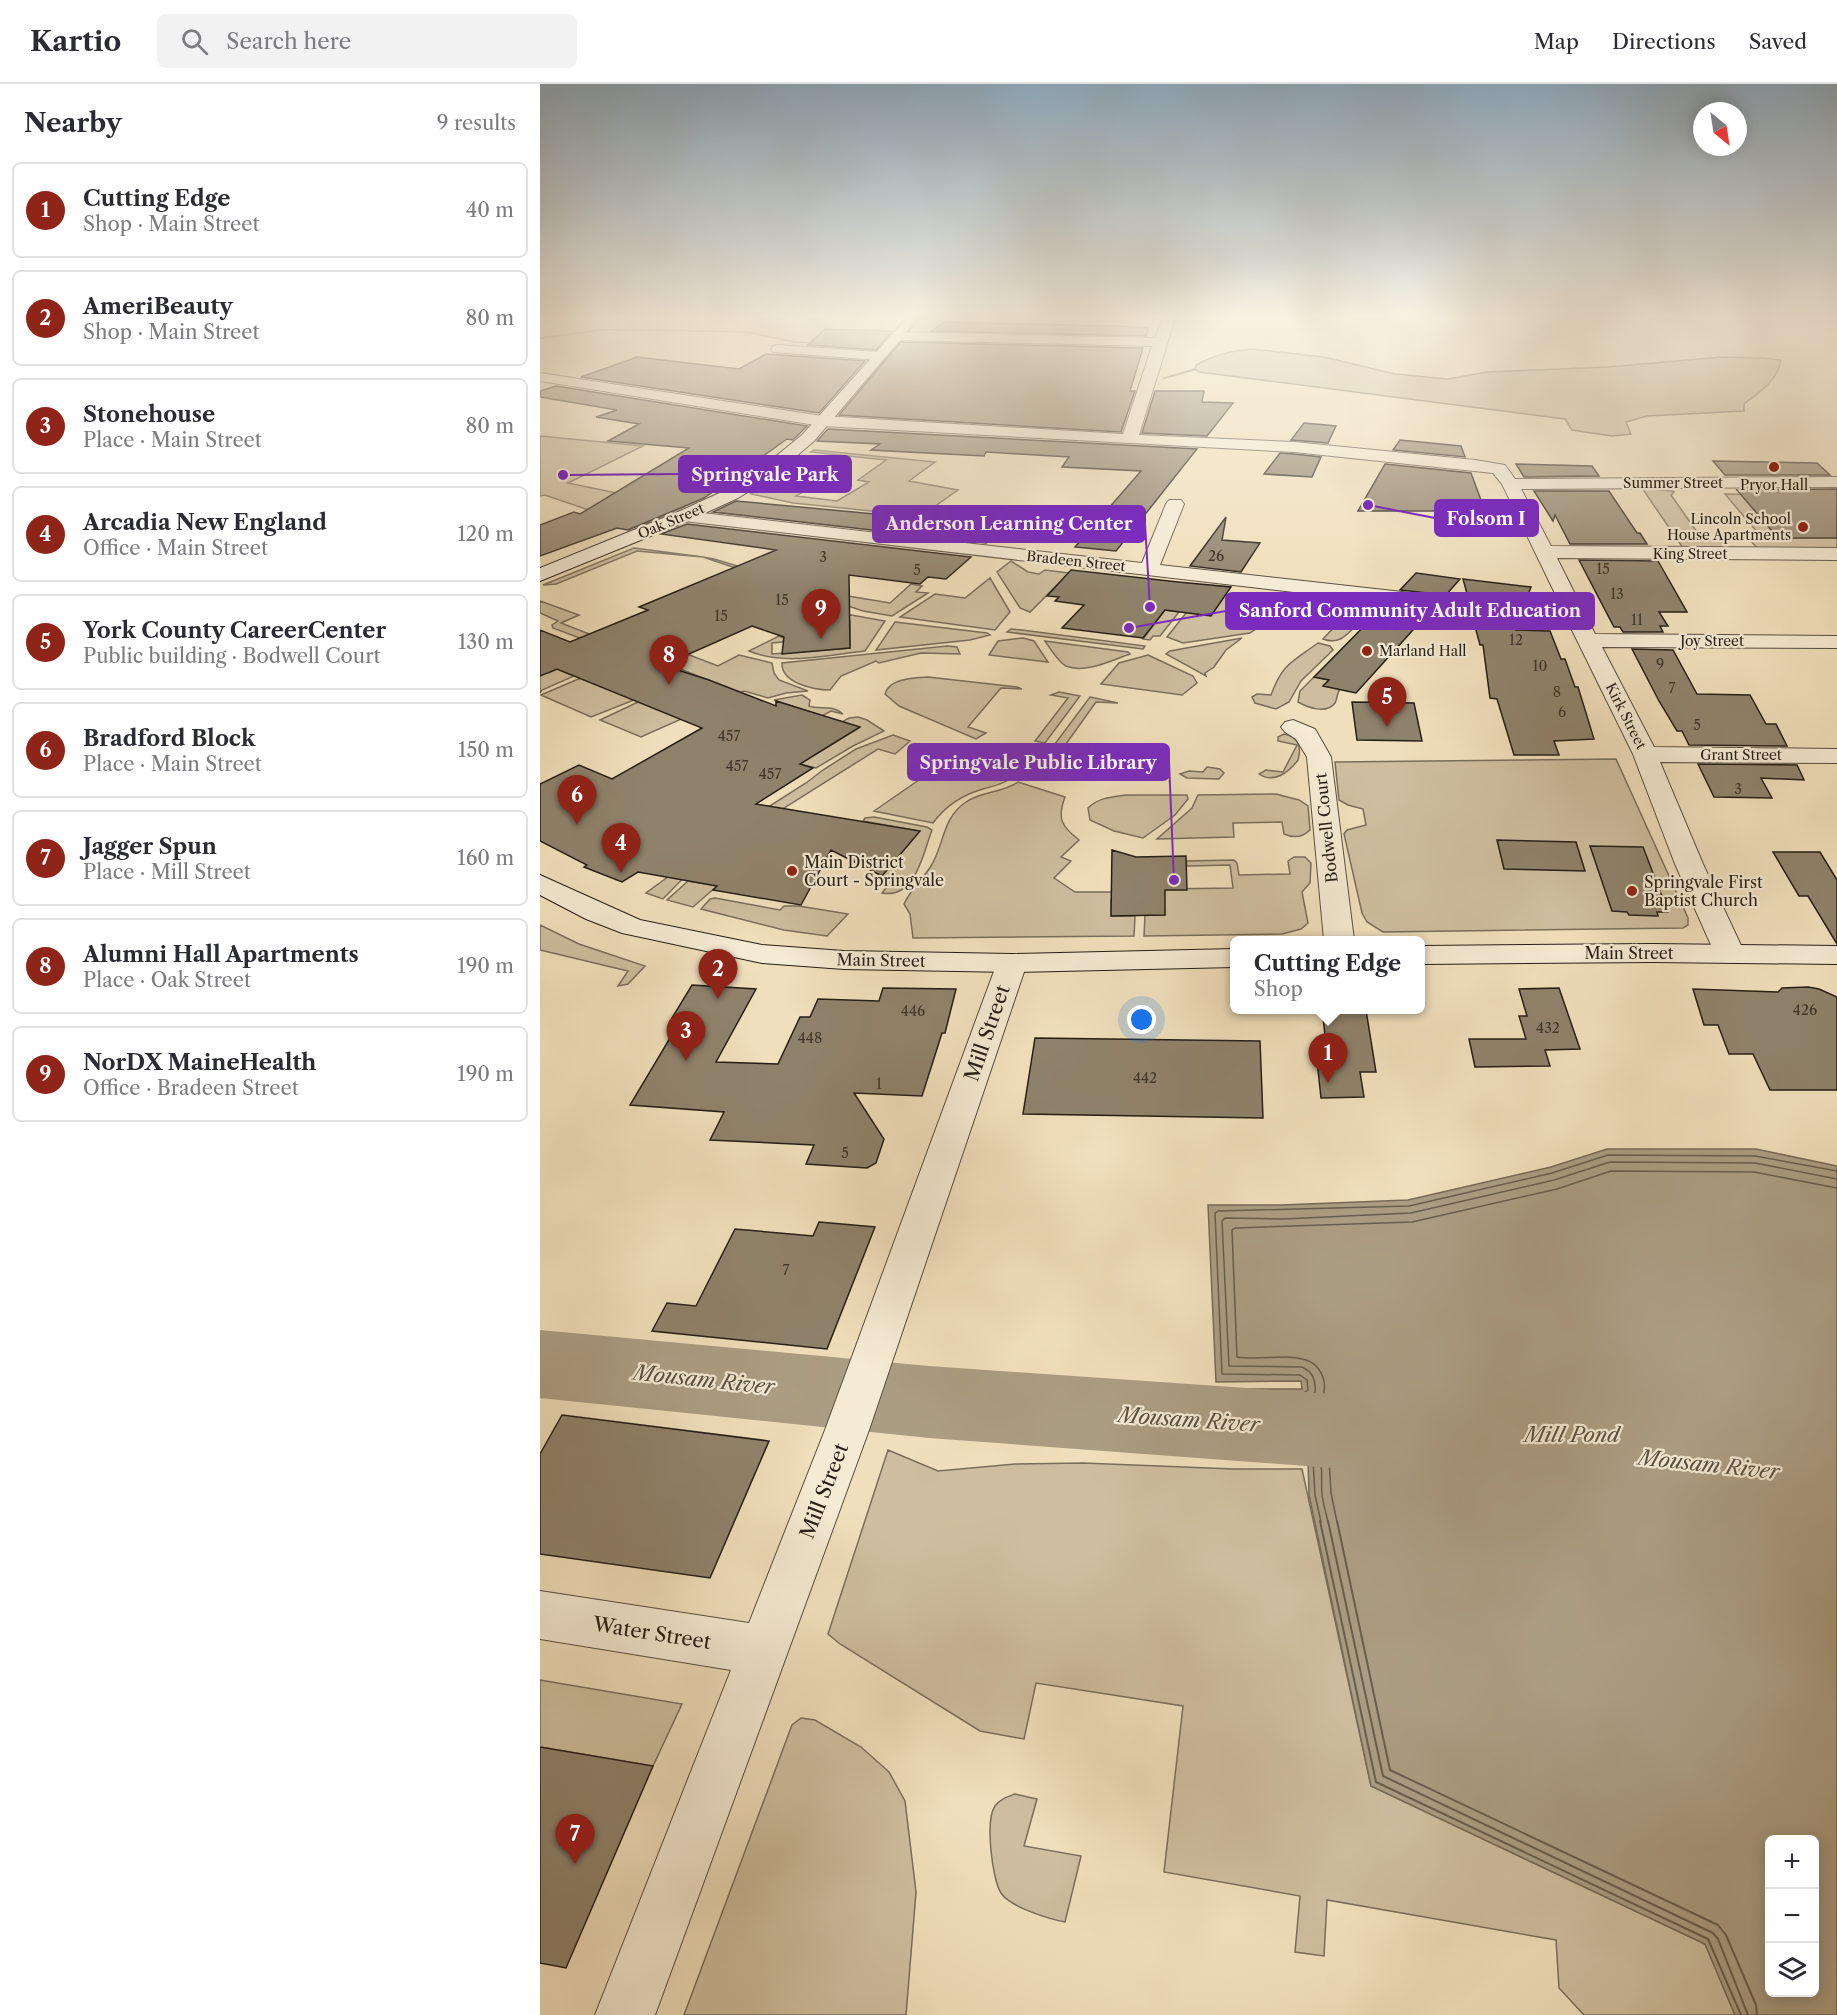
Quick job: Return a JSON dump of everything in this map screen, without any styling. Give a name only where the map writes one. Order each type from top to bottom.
[{"type":"street","points":[[741,408],[822,421],[1129,440],[1294,447],[1485,466],[1498,469],[1510,484]]},
{"type":"street","name":"Oak Street","points":[[540,574],[684,516],[732,494],[766,473],[793,452],[833,408]]},
{"type":"street","points":[[1129,440],[1141,408]]},
{"type":"street","name":"Summer Street","points":[[1510,484],[1837,482]]},
{"type":"street","name":"Kirk Street","points":[[1510,484],[1645,754],[1689,864],[1730,954]]},
{"type":"street","points":[[1149,569],[1175,504]]},
{"type":"street","name":"Bradeen Street","points":[[684,516],[1575,618]]},
{"type":"street","name":"King Street","points":[[1543,552],[1837,554]]},
{"type":"street","name":"Joy Street","points":[[1588,640],[1837,642]]},
{"type":"street","name":"Bodwell Court","points":[[1293,727],[1306,734],[1319,757],[1339,936]]},
{"type":"street","name":"Grant Street","points":[[1645,754],[1837,756]]},
{"type":"street","name":"Main Street","points":[[540,884],[596,913],[632,927],[762,954],[844,960],[1012,963],[1230,958]]},
{"type":"street","name":"Main Street","points":[[1425,955],[1837,955]]},
{"type":"street","name":"Mill Street","points":[[625,2015],[847,1430],[1012,963]]},
{"type":"street","name":"Water Street","points":[[540,1615],[763,1650]]},
{"type":"shaded area","points":[[1480,408],[1744,408],[1744,411],[1647,416],[1626,422],[1631,434],[1612,436],[1572,430],[1565,419]]},
{"type":"shaded area","points":[[540,436],[643,446],[568,483],[684,507],[638,527],[545,495],[540,496]]},
{"type":"shaded area","points":[[814,450],[935,462],[909,481],[958,490],[921,516],[793,503],[751,494],[779,477],[821,481],[796,496],[837,501],[869,482],[858,480],[886,460],[811,452]]},
{"type":"shaded area","points":[[805,458],[826,461],[811,473],[787,472]]},
{"type":"shaded area","points":[[1642,488],[1674,492],[1671,495],[1702,539],[1719,539],[1726,546],[1723,548],[1683,548]]},
{"type":"shaded area","points":[[1725,494],[1837,496],[1837,549],[1758,549],[1749,539],[1763,539]]},
{"type":"shaded area","points":[[634,548],[703,557],[637,551],[556,584],[543,585]]},
{"type":"shaded area","points":[[703,557],[824,592],[890,603],[911,584],[922,586],[916,592],[928,593],[892,616],[863,611]]},
{"type":"shaded area","points":[[1011,561],[1028,572],[1039,574],[1045,570],[1069,573],[1030,612],[1020,608],[997,572]]},
{"type":"shaded area","points":[[990,578],[1010,612],[995,630],[900,617],[935,594],[965,598]]},
{"type":"shaded area","points":[[1225,595],[1285,602],[1272,618],[1250,633],[1183,643],[1167,637],[1186,613]]},
{"type":"shaded area","points":[[1340,600],[1402,604],[1403,606],[1359,614],[1345,613],[1347,608],[1331,606]]},
{"type":"shaded area","points":[[540,601],[579,615],[561,623],[640,654],[630,657],[553,628],[552,625],[558,621],[540,613]]},
{"type":"shaded area","points":[[1165,610],[1179,612],[1160,636],[1153,636],[1150,640],[1143,639]]},
{"type":"shaded area","points":[[851,615],[885,621],[865,651],[792,659],[749,651],[779,636],[784,638],[783,642],[772,643],[772,654],[850,648],[850,621],[814,624],[800,618]]},
{"type":"shaded area","points":[[1341,620],[1361,620],[1340,639],[1329,641],[1323,639]]},
{"type":"shaded area","points":[[895,622],[990,635],[970,640],[876,650]]},
{"type":"shaded area","points":[[1011,629],[1145,646],[1143,649],[1007,632]]},
{"type":"shaded area","points":[[1023,638],[1034,641],[1048,662],[989,655],[998,641]]},
{"type":"shaded area","points":[[1242,638],[1226,650],[1214,667],[1205,673],[1206,676],[1166,654],[1170,651]]},
{"type":"shaded area","points":[[1045,641],[1130,654],[1090,667],[1073,668],[1060,661]]},
{"type":"shaded area","points":[[1318,643],[1330,646],[1333,650],[1301,681],[1289,702],[1276,709],[1255,703],[1252,697],[1257,694],[1271,695],[1284,670]]},
{"type":"shaded area","points":[[947,646],[957,647],[960,654],[921,653],[879,663],[876,661],[841,676],[830,690],[800,684],[787,676],[782,663]]},
{"type":"shaded area","points":[[679,651],[718,666],[739,655],[772,663],[774,673],[779,680],[808,691],[786,693],[768,698],[744,691],[641,737],[600,720],[638,702],[723,686],[663,662],[615,683],[634,700],[591,717],[541,695],[625,659]]},
{"type":"shaded area","points":[[1148,655],[1193,676],[1197,683],[1182,695],[1101,684],[1119,663]]},
{"type":"shaded area","points":[[557,669],[574,676],[540,693],[540,670],[549,673]]},
{"type":"shaded area","points":[[928,677],[1022,689],[1001,688],[968,727],[986,733],[976,739],[899,706],[885,694],[887,689],[897,682]]},
{"type":"shaded area","points":[[1314,677],[1329,680],[1324,685],[1340,689],[1336,702],[1327,709],[1316,709],[1298,702],[1300,691]]},
{"type":"shaded area","points":[[1059,692],[1080,696],[1045,743],[1035,741],[1068,698],[1051,695]]},
{"type":"shaded area","points":[[802,695],[810,700],[809,706],[831,708],[843,714],[831,711],[822,716],[774,700]]},
{"type":"shaded area","points":[[1090,697],[1118,703],[1096,702],[1053,762],[1069,765],[1070,769],[1062,770],[1040,764]]},
{"type":"shaded area","points":[[858,717],[884,731],[816,768],[800,764],[859,728],[842,722]]},
{"type":"shaded area","points":[[1284,734],[1293,737],[1298,743],[1298,760],[1290,769],[1276,777],[1270,778],[1259,774],[1266,770],[1283,772],[1297,745],[1278,741],[1278,737]]},
{"type":"shaded area","points":[[893,735],[910,741],[895,754],[878,749],[700,861],[663,899],[646,893],[729,832],[823,770],[856,749]]},
{"type":"shaded area","points":[[932,755],[1010,779],[961,798],[943,811],[933,823],[874,811],[939,766],[922,761]]},
{"type":"shaded area","points":[[1616,759],[1688,918],[1688,925],[1683,928],[1383,932],[1367,922],[1362,913],[1344,834],[1347,830],[1366,825],[1363,809],[1339,800],[1335,762]]},
{"type":"shaded area","points":[[1207,767],[1220,769],[1224,773],[1219,779],[1187,778],[1180,774],[1189,771],[1203,772]]},
{"type":"shaded area","points":[[1018,782],[1065,797],[1061,811],[1062,821],[1079,840],[1061,857],[1071,861],[1054,878],[1075,892],[1116,892],[1111,899],[1111,916],[1135,916],[1134,936],[913,938],[910,914],[904,904],[936,857],[952,816],[958,808],[972,798],[1012,786]]},
{"type":"shaded area","points":[[1276,794],[1299,800],[1308,806],[1310,830],[1304,835],[1294,837],[1284,834],[1282,822],[1233,823],[1234,837],[1157,839],[1192,808],[1198,795]]},
{"type":"shaded area","points":[[1126,795],[1187,795],[1188,799],[1175,815],[1143,838],[1114,831],[1090,820],[1088,808],[1096,802],[1105,798]]},
{"type":"shaded area","points":[[874,817],[927,827],[932,830],[921,862],[910,882],[903,889],[894,893],[882,893],[891,882],[878,880],[919,831],[863,821],[865,818]]},
{"type":"shaded area","points":[[1294,857],[1305,857],[1311,863],[1310,883],[1302,892],[1308,923],[1301,929],[1282,934],[1144,936],[1145,915],[1165,915],[1162,889],[1233,888],[1230,865],[1187,866],[1186,861],[1234,860],[1237,863],[1239,875],[1290,874],[1288,861]]},
{"type":"shaded area","points":[[688,881],[717,886],[693,907],[667,900]]},
{"type":"shaded area","points":[[710,899],[780,910],[784,906],[799,906],[848,914],[827,936],[784,930],[701,909]]},
{"type":"shaded area","points":[[540,925],[579,944],[645,966],[628,984],[618,986],[628,971],[540,950]]},
{"type":"shaded area","points":[[888,1450],[938,1471],[1015,1464],[1083,1463],[1234,1469],[1302,1469],[1371,1786],[1705,1944],[1735,2015],[1584,2015],[1559,1988],[1556,1940],[1327,1900],[1324,1956],[1295,1952],[1300,1896],[1164,1872],[1183,1706],[1036,1683],[1024,1739],[980,1731],[840,1644],[828,1634]]},
{"type":"shaded area","points":[[540,1680],[682,1704],[653,1766],[540,1747]]},
{"type":"shaded area","points":[[801,1718],[815,1720],[861,1747],[889,1772],[905,1801],[916,1892],[906,2015],[684,2015],[792,1725]]},
{"type":"shaded area","points":[[1015,1794],[1037,1799],[1024,1846],[1081,1856],[1065,1922],[1021,1908],[1006,1898],[998,1886],[991,1850],[992,1813],[999,1802]]},
{"type":"water","name":"Mill Pond","points":[[1607,1149],[1756,1149],[1837,1166],[1837,2015],[1735,2015],[1705,1944],[1371,1786],[1309,1495],[1308,1460],[1245,1460],[1242,1389],[1302,1389],[1301,1381],[1216,1382],[1208,1205],[1282,1205],[1408,1200],[1551,1167]]},
{"type":"building","points":[[606,408],[695,408],[807,426],[793,440],[787,439],[704,498],[628,530],[617,528],[540,556],[540,525],[574,512],[580,514],[689,448],[608,441],[639,424],[596,417],[617,410]]},
{"type":"building","points":[[787,408],[823,408],[819,413]]},
{"type":"building","points":[[845,408],[1129,408],[1121,432],[839,415]]},
{"type":"building","points":[[1150,408],[1229,408],[1207,436],[1142,433]]},
{"type":"building","points":[[1304,423],[1336,426],[1328,443],[1291,440]]},
{"type":"building","points":[[828,429],[1197,449],[1116,551],[1075,547],[1141,471],[1062,467],[1069,457],[986,452],[984,456],[871,450],[880,444],[817,441]]},
{"type":"building","points":[[1400,440],[1461,446],[1465,457],[1393,450]]},
{"type":"building","points":[[1280,453],[1321,457],[1312,477],[1264,474]]},
{"type":"building","name":"Pryor Hall","points":[[1713,461],[1817,463],[1830,475],[1725,475]]},
{"type":"building","points":[[1385,464],[1471,473],[1488,519],[1482,519],[1485,527],[1447,527],[1442,511],[1358,511]]},
{"type":"building","points":[[1516,464],[1592,466],[1599,476],[1524,477]]},
{"type":"building","points":[[1837,489],[1837,538],[1778,538],[1737,490]]},
{"type":"building","points":[[1534,491],[1609,491],[1647,544],[1570,544],[1555,515],[1553,521]]},
{"type":"building","points":[[736,501],[939,520],[943,517],[1008,524],[986,543],[713,512]]},
{"type":"building","points":[[1226,517],[1222,540],[1260,543],[1241,572],[1190,566]]},
{"type":"building","points":[[687,524],[971,557],[946,579],[928,577],[920,584],[849,575],[850,648],[782,654],[784,637],[752,626],[671,662],[656,663],[709,680],[776,706],[776,701],[860,727],[800,764],[813,768],[756,804],[920,831],[882,876],[831,850],[801,905],[713,890],[717,886],[638,872],[622,882],[584,867],[587,865],[540,841],[540,784],[579,765],[612,779],[702,728],[557,669],[540,676],[540,630],[570,642],[648,610],[639,607],[776,550],[661,534]]},
{"type":"building","points":[[1579,560],[1658,561],[1687,612],[1659,612],[1668,626],[1660,626],[1663,632],[1623,632],[1620,627],[1614,627]]},
{"type":"building","points":[[1071,570],[1231,587],[1211,616],[1165,610],[1143,638],[1062,628],[1084,605],[1055,601],[1059,597],[1047,596]]},
{"type":"building","points":[[1416,573],[1460,579],[1446,595],[1400,590]]},
{"type":"building","points":[[1463,579],[1531,587],[1525,603],[1468,597]]},
{"type":"building","name":"Marland Hall","points":[[1385,605],[1431,610],[1356,693],[1323,686],[1329,680],[1314,677]]},
{"type":"building","points":[[1472,615],[1519,620],[1516,630],[1550,631],[1561,659],[1565,659],[1575,687],[1578,687],[1594,739],[1554,741],[1559,755],[1514,755],[1497,699],[1490,698],[1483,645],[1480,645]]},
{"type":"building","points":[[1632,649],[1673,650],[1697,694],[1750,695],[1766,724],[1776,724],[1787,746],[1689,745],[1682,731],[1677,731],[1659,701]]},
{"type":"building","points":[[1352,702],[1414,703],[1422,741],[1357,740]]},
{"type":"building","points":[[1698,764],[1797,765],[1804,780],[1761,778],[1772,798],[1714,797]]},
{"type":"building","points":[[1497,840],[1576,842],[1585,871],[1504,869]]},
{"type":"building","points":[[1590,846],[1643,847],[1668,912],[1657,912],[1658,916],[1629,915],[1627,912],[1612,911]]},
{"type":"building","points":[[1112,850],[1136,857],[1186,856],[1187,890],[1165,890],[1165,915],[1111,916]]},
{"type":"building","points":[[1773,852],[1820,852],[1837,880],[1837,944],[1808,896],[1799,896]]},
{"type":"building","points":[[692,985],[756,989],[716,1062],[778,1064],[800,1017],[810,1017],[818,999],[879,1001],[883,988],[956,989],[945,1033],[942,1033],[922,1096],[854,1093],[884,1139],[876,1163],[867,1168],[806,1164],[814,1145],[710,1140],[724,1112],[630,1105],[682,1018],[672,1018]]},
{"type":"building","points":[[1808,987],[1837,997],[1837,1090],[1770,1090],[1753,1054],[1729,1054],[1718,1025],[1704,1025],[1693,989],[1778,992],[1782,988]]},
{"type":"building","points":[[1559,988],[1580,1049],[1545,1050],[1550,1066],[1475,1067],[1469,1039],[1526,1039],[1519,1016],[1527,1016],[1519,989]]},
{"type":"building","points":[[1322,1014],[1367,1014],[1376,1072],[1360,1072],[1364,1097],[1321,1098],[1316,1051],[1327,1051]]},
{"type":"building","points":[[1035,1038],[1260,1041],[1263,1118],[1023,1114]]},
{"type":"building","points":[[819,1222],[875,1227],[827,1349],[652,1331],[667,1303],[696,1306],[735,1229],[813,1236]]},
{"type":"building","points":[[562,1415],[769,1441],[710,1578],[540,1554],[540,1454]]},
{"type":"building","points":[[540,1747],[653,1766],[566,1968],[540,1963]]},
{"type":"waterway","name":"Mousam River","points":[[540,1364],[929,1402],[1333,1431]]},
{"type":"place","name":"Pryor Hall","points":[[1774,467]]},
{"type":"place","name":"Springvale Park","points":[[563,475]]},
{"type":"place","name":"Folsom I","points":[[1368,505]]},
{"type":"place","name":"Lincoln School House Apartments","points":[[1803,527]]},
{"type":"place","name":"Anderson Learning Center","points":[[1150,607]]},
{"type":"place","name":"Sanford Community Adult Education","points":[[1129,628]]},
{"type":"place","name":"NorDX MaineHealth","points":[[821,639]]},
{"type":"place","name":"Marland Hall","points":[[1367,651]]},
{"type":"place","name":"Alumni Hall Apartments","points":[[669,685]]},
{"type":"place","name":"York County CareerCenter","points":[[1387,727]]},
{"type":"place","name":"Bradford Block","points":[[577,825]]},
{"type":"place","name":"Main District Court - Springvale","points":[[792,871]]},
{"type":"place","name":"Arcadia New England","points":[[621,873]]},
{"type":"place","name":"Springvale Public Library","points":[[1174,880]]},
{"type":"place","name":"Springvale First Baptist Church","points":[[1632,891]]},
{"type":"place","name":"AmeriBeauty","points":[[718,999]]},
{"type":"place","name":"Stonehouse","points":[[686,1061]]},
{"type":"place","name":"Cutting Edge","points":[[1328,1083]]},
{"type":"place","name":"Jagger Spun","points":[[575,1864]]}]
